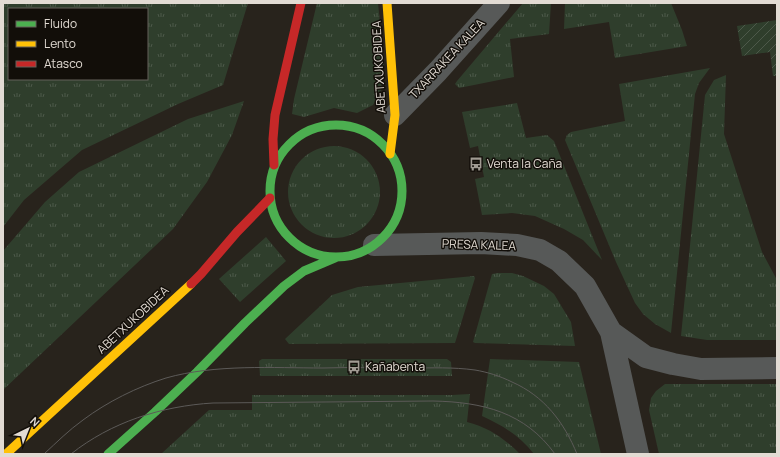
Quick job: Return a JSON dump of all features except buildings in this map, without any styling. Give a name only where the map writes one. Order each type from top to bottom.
[{"type":"street","points":[[301,3],[275,115],[274,165],[270,180],[270,198],[274,216],[283,232],[293,242],[305,250],[318,255],[336,258]]},
{"type":"street","name":"ABETXUKOBIDEA","points":[[388,3],[395,115],[390,154]]},
{"type":"street","name":"TXARRAKEA KALEA","points":[[395,115],[438,71],[499,3]]},
{"type":"street","points":[[108,454],[197,372],[284,286],[304,271],[336,258],[353,255],[364,251],[374,245],[383,238],[390,229],[399,212],[402,197],[401,182],[397,167],[390,154],[379,141],[367,133],[355,128],[330,125],[304,133],[292,141],[274,165]]},
{"type":"street","name":"ABETXUKOBIDEA","points":[[6,454],[201,274],[237,232],[270,198]]},
{"type":"street","name":"PRESA KALEA","points":[[374,245],[480,243],[516,245],[540,250],[559,261],[585,286],[611,332],[638,454]]},
{"type":"street","points":[[611,332],[646,357],[673,364],[702,369],[777,368]]},
{"type":"green space","points":[[3,3],[248,3],[223,85],[178,104],[82,150],[24,200],[3,227]]},
{"type":"green space","points":[[317,3],[378,3],[384,64],[381,90],[373,105],[357,113],[334,108],[304,117],[292,114],[294,99]]},
{"type":"green space","points":[[523,3],[551,3],[549,34],[510,39],[514,77],[459,88],[455,84],[457,81]]},
{"type":"green space","points":[[565,3],[671,3],[687,46],[615,58],[609,22],[564,29]]},
{"type":"green space","points":[[777,20],[777,76],[773,76],[770,52],[742,56],[737,26]]},
{"type":"green space","points":[[710,68],[699,83],[695,94],[671,333],[655,324],[643,314],[635,303],[616,262],[565,140],[567,135],[571,132],[625,121],[619,84]]},
{"type":"green space","points":[[726,75],[724,134],[762,252],[777,280],[777,340],[707,340],[681,336],[705,95],[714,80]]},
{"type":"green space","points":[[244,101],[232,135],[207,182],[173,229],[3,390],[3,251],[45,202],[79,172],[188,119]]},
{"type":"green space","points":[[517,103],[526,138],[547,135],[554,141],[602,260],[583,240],[564,229],[535,216],[512,213],[482,215],[475,179],[484,177],[478,146],[470,148],[462,112]]},
{"type":"green space","points":[[334,146],[343,147],[360,154],[372,166],[379,183],[379,201],[372,218],[360,230],[343,237],[334,238],[325,237],[308,230],[296,218],[289,201],[288,192],[289,183],[296,166],[308,154],[325,147]]},
{"type":"green space","points":[[266,237],[286,261],[240,302],[219,279]]},
{"type":"green space","points":[[512,273],[523,276],[544,286],[554,294],[571,322],[575,346],[473,342],[492,274]]},
{"type":"green space","points":[[474,276],[475,278],[455,343],[289,344],[285,339],[332,295],[358,287]]},
{"type":"green space","points":[[262,359],[447,359],[451,362],[452,376],[260,376],[259,361]]},
{"type":"green space","points":[[490,359],[579,362],[601,454],[534,454],[523,442],[510,432],[497,423],[482,416]]},
{"type":"green space","points":[[665,384],[777,384],[777,454],[659,454],[649,410],[651,398],[656,391]]},
{"type":"green space","points":[[470,394],[467,422],[475,424],[496,434],[520,454],[161,454],[209,410],[252,410],[252,395]]},
{"type":"tram line","points":[[44,454],[92,413],[112,401],[144,386],[166,378],[185,374],[224,369],[264,367],[451,368],[489,373],[523,388],[543,402],[552,411],[566,431],[577,454]]},
{"type":"tram line","points":[[71,454],[86,443],[120,425],[156,412],[194,405],[213,403],[433,401],[469,404],[501,412],[530,428],[555,454]]},
{"type":"traffic: fast","points":[[342,125],[361,130],[373,136],[383,144],[391,154],[397,166],[401,178],[402,191],[401,204],[397,216],[391,228],[383,238],[373,246],[361,252],[349,256],[330,257],[311,252],[299,246],[289,238],[281,228],[275,216],[271,204],[270,185],[275,166],[281,154],[289,144],[299,136],[311,130],[323,126],[342,125]]},
{"type":"traffic: fast","points":[[108,454],[197,372],[284,286],[304,271],[337,257]]},
{"type":"traffic: slow","points":[[387,3],[395,115],[390,154]]},
{"type":"traffic: slow","points":[[6,454],[191,284]]},
{"type":"traffic: jam","points":[[274,165],[273,139],[275,115],[301,3]]},
{"type":"traffic: jam","points":[[191,284],[237,232],[270,198]]},
{"type":"place","name":"Venta la Caña","points":[[476,164]]},
{"type":"place","name":"Kañabenta","points":[[354,367]]}]
